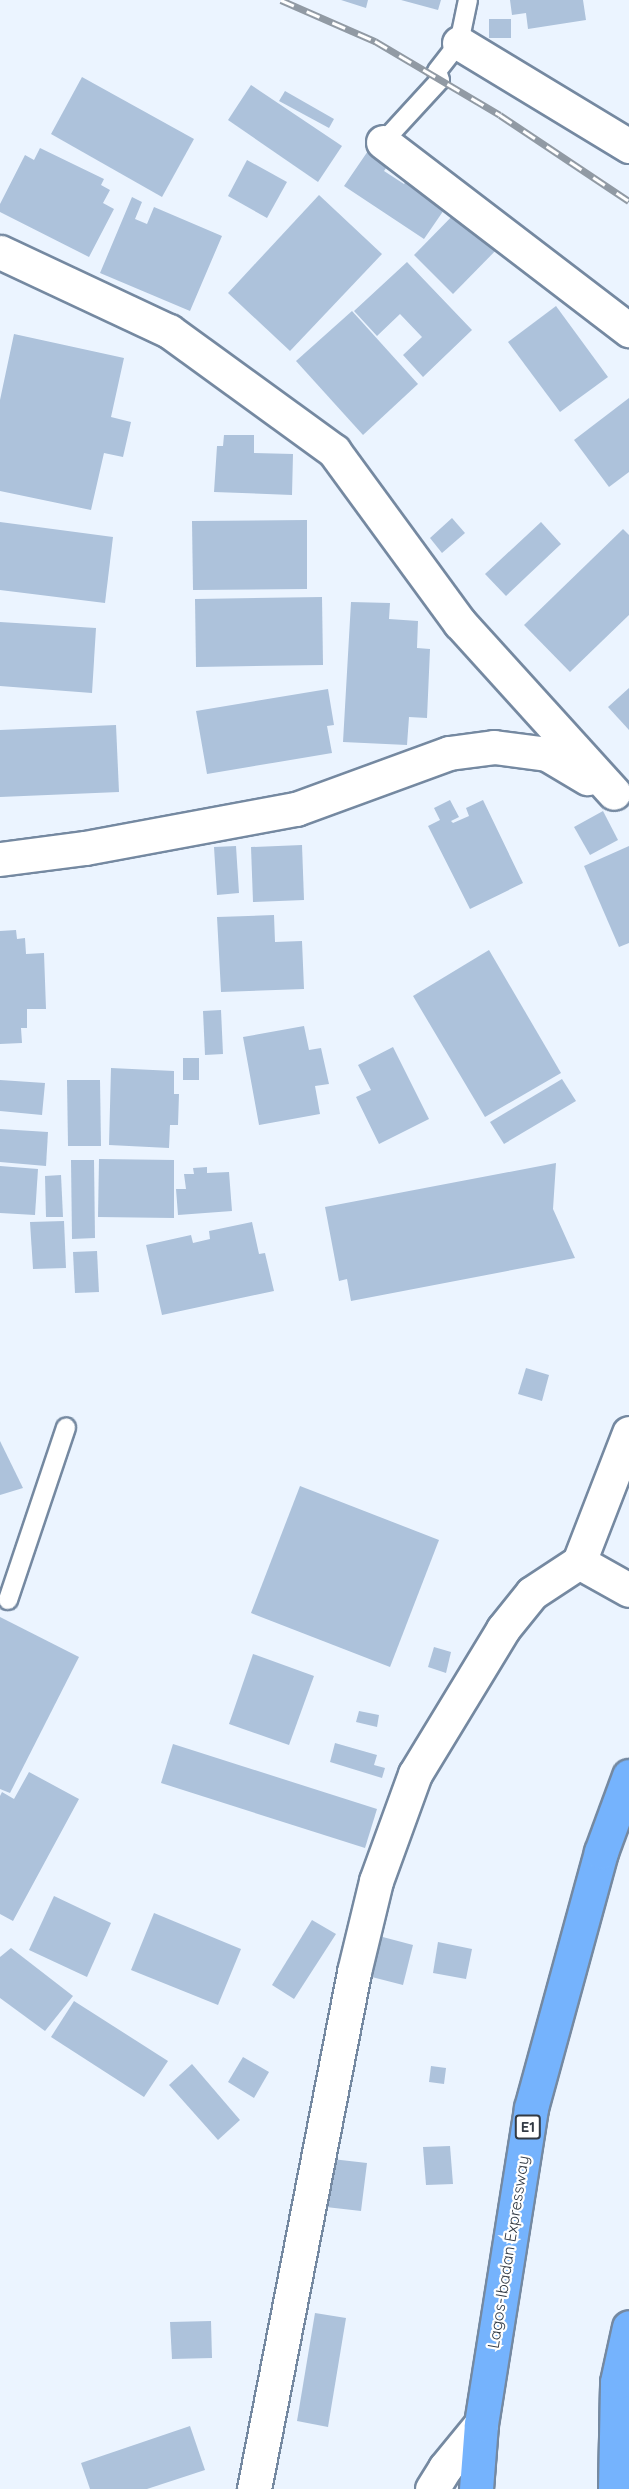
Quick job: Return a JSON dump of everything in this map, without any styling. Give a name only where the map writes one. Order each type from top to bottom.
[{"type":"highway","name":"Lagos-Ibadan Expressway","points":[[476,2489],[481,2424],[531,2108],[601,1852],[629,1776]]},
{"type":"highway","points":[[615,2489],[629,2327]]},
{"type":"street","points":[[459,42],[629,146]]},
{"type":"street","points":[[383,141],[629,330]]},
{"type":"street","points":[[0,252],[169,331],[334,451],[460,623],[622,799]]},
{"type":"street","points":[[0,859],[86,848],[296,809],[449,753],[494,747],[547,754],[622,799]]},
{"type":"street","points":[[254,2489],[354,1972],[376,1881],[415,1774],[502,1629],[532,1593],[579,1562],[629,1433]]},
{"type":"street","points":[[579,1562],[629,1590]]},
{"type":"street","points":[[432,2489],[445,2468],[481,2424]]},
{"type":"lane","points":[[383,141],[440,80],[437,71],[459,42],[468,0]]},
{"type":"lane","points":[[8,1600],[66,1428]]},
{"type":"building","points":[[341,0],[368,0],[366,8]]},
{"type":"building","points":[[401,0],[441,0],[438,10]]},
{"type":"building","points":[[510,0],[583,0],[586,20],[528,29],[526,13],[512,15]]},
{"type":"building","points":[[489,19],[511,19],[511,38],[489,38]]},
{"type":"building","points":[[82,77],[194,139],[162,197],[51,134]]},
{"type":"building","points":[[251,85],[342,146],[318,182],[228,120]]},
{"type":"building","points":[[285,91],[334,119],[329,128],[279,101]]},
{"type":"building","points":[[40,148],[104,179],[101,185],[110,190],[103,203],[114,209],[89,257],[0,212],[0,204],[25,155],[34,160]]},
{"type":"building","points":[[370,148],[391,161],[384,171],[404,184],[411,175],[446,207],[424,239],[344,186]]},
{"type":"building","points":[[247,160],[287,182],[267,218],[228,196]]},
{"type":"building","points":[[319,195],[382,254],[290,351],[228,293]]},
{"type":"building","points":[[132,197],[142,202],[135,219],[147,224],[154,207],[222,236],[190,311],[100,273]]},
{"type":"building","points":[[464,204],[504,242],[453,294],[414,255]]},
{"type":"building","points":[[407,262],[472,330],[423,377],[403,355],[422,337],[400,314],[377,336],[354,311]]},
{"type":"building","points":[[556,306],[608,377],[560,412],[508,342]]},
{"type":"building","points":[[352,311],[418,384],[363,435],[296,361]]},
{"type":"building","points":[[14,334],[124,358],[111,417],[131,422],[123,457],[104,453],[91,510],[0,491],[0,400]]},
{"type":"building","points":[[629,398],[629,472],[609,487],[574,440]]},
{"type":"building","points":[[224,435],[254,435],[254,453],[293,454],[292,495],[214,492],[217,446],[223,446]]},
{"type":"building","points":[[452,518],[465,533],[442,553],[430,538]]},
{"type":"building","points":[[307,520],[307,589],[193,590],[192,521]]},
{"type":"building","points":[[0,522],[113,537],[105,603],[0,590]]},
{"type":"building","points":[[541,522],[561,544],[506,596],[485,574]]},
{"type":"building","points":[[623,529],[629,535],[629,615],[570,672],[524,625]]},
{"type":"building","points":[[322,597],[323,665],[196,667],[195,599]]},
{"type":"building","points":[[351,602],[390,603],[389,619],[418,621],[417,648],[430,649],[427,718],[409,717],[407,745],[343,742]]},
{"type":"building","points":[[0,622],[96,628],[92,693],[0,686]]},
{"type":"building","points":[[629,688],[629,730],[608,707]]},
{"type":"building","points":[[328,689],[334,725],[327,726],[332,753],[207,774],[196,711]]},
{"type":"building","points":[[116,725],[119,792],[0,797],[0,730]]},
{"type":"building","points":[[450,800],[459,817],[451,821],[453,823],[469,816],[466,808],[483,800],[523,883],[470,909],[428,826],[440,820],[434,808]]},
{"type":"building","points":[[603,811],[618,840],[590,855],[574,827]]},
{"type":"building","points":[[302,845],[304,900],[253,902],[251,847]]},
{"type":"building","points":[[236,846],[239,893],[217,895],[214,847]]},
{"type":"building","points":[[629,846],[629,943],[619,947],[584,866]]},
{"type":"building","points":[[274,915],[275,942],[302,941],[304,989],[221,992],[217,917]]},
{"type":"building","points":[[16,930],[17,939],[25,938],[26,954],[44,953],[46,1009],[27,1009],[27,1028],[21,1028],[22,1043],[0,1044],[0,931]]},
{"type":"building","points":[[489,950],[561,1073],[485,1117],[413,996]]},
{"type":"building","points":[[221,1010],[223,1054],[205,1055],[203,1011]]},
{"type":"building","points":[[304,1026],[309,1050],[321,1048],[329,1084],[315,1086],[320,1114],[259,1125],[243,1037]]},
{"type":"building","points":[[393,1047],[429,1119],[379,1144],[356,1097],[371,1090],[358,1065]]},
{"type":"building","points":[[183,1058],[199,1058],[199,1080],[183,1080]]},
{"type":"building","points":[[111,1068],[174,1071],[174,1094],[179,1094],[178,1125],[170,1125],[169,1148],[109,1145]]},
{"type":"building","points":[[562,1079],[576,1101],[504,1144],[490,1122]]},
{"type":"building","points":[[0,1080],[45,1083],[42,1115],[0,1111]]},
{"type":"building","points":[[67,1080],[100,1080],[101,1146],[68,1146]]},
{"type":"building","points":[[0,1129],[48,1132],[46,1166],[0,1162]]},
{"type":"building","points":[[99,1159],[174,1160],[174,1218],[98,1217]]},
{"type":"building","points":[[71,1160],[94,1160],[95,1238],[72,1239]]},
{"type":"building","points":[[556,1163],[553,1209],[575,1258],[351,1301],[347,1279],[339,1281],[325,1207]]},
{"type":"building","points":[[0,1166],[38,1169],[35,1215],[0,1213]]},
{"type":"building","points":[[207,1167],[207,1173],[229,1172],[232,1211],[178,1215],[176,1189],[186,1189],[184,1174],[194,1174],[193,1168]]},
{"type":"building","points":[[61,1175],[63,1217],[46,1217],[45,1176]]},
{"type":"building","points":[[64,1221],[66,1268],[33,1269],[30,1222]]},
{"type":"building","points":[[252,1222],[259,1254],[265,1253],[274,1291],[162,1315],[146,1245],[191,1235],[193,1243],[210,1239],[209,1231]]},
{"type":"building","points":[[97,1251],[99,1292],[75,1293],[73,1252]]},
{"type":"building","points":[[526,1368],[549,1375],[542,1401],[518,1394]]},
{"type":"building","points":[[0,1441],[23,1488],[0,1495]]},
{"type":"building","points":[[300,1486],[439,1540],[390,1667],[251,1613]]},
{"type":"building","points":[[0,1617],[79,1657],[10,1793],[0,1789]]},
{"type":"building","points":[[434,1647],[451,1652],[446,1673],[428,1667]]},
{"type":"building","points":[[253,1654],[314,1676],[289,1745],[229,1724]]},
{"type":"building","points":[[359,1711],[379,1715],[377,1727],[356,1722]]},
{"type":"building","points":[[335,1743],[377,1755],[374,1765],[385,1768],[382,1778],[330,1762]]},
{"type":"building","points":[[173,1744],[377,1809],[365,1848],[161,1783]]},
{"type":"building","points":[[29,1772],[79,1799],[13,1921],[0,1914],[0,1796],[2,1792],[14,1799]]},
{"type":"building","points":[[54,1896],[111,1923],[87,1977],[29,1950]]},
{"type":"building","points":[[154,1913],[241,1949],[218,2005],[131,1970]]},
{"type":"building","points":[[312,1920],[336,1934],[294,1999],[272,1985]]},
{"type":"building","points":[[379,1936],[413,1945],[403,1985],[368,1976]]},
{"type":"building","points":[[438,1942],[472,1949],[466,1979],[433,1973]]},
{"type":"building","points":[[11,1948],[73,1996],[45,2031],[0,1998],[0,1957]]},
{"type":"building","points":[[74,2001],[168,2061],[144,2097],[51,2037]]},
{"type":"building","points":[[243,2057],[269,2072],[254,2098],[228,2082]]},
{"type":"building","points":[[192,2064],[240,2120],[218,2140],[169,2085]]},
{"type":"building","points":[[431,2066],[446,2068],[444,2084],[429,2082]]},
{"type":"building","points":[[450,2146],[453,2184],[426,2185],[423,2147]]},
{"type":"building","points":[[332,2159],[367,2163],[361,2211],[326,2207]]},
{"type":"building","points":[[315,2313],[346,2318],[328,2427],[297,2421]]},
{"type":"building","points":[[211,2321],[212,2358],[172,2359],[170,2322]]},
{"type":"building","points":[[190,2426],[205,2470],[147,2489],[90,2489],[81,2463]]},
{"type":"railway","points":[[281,0],[375,41],[500,115],[629,201]]}]
